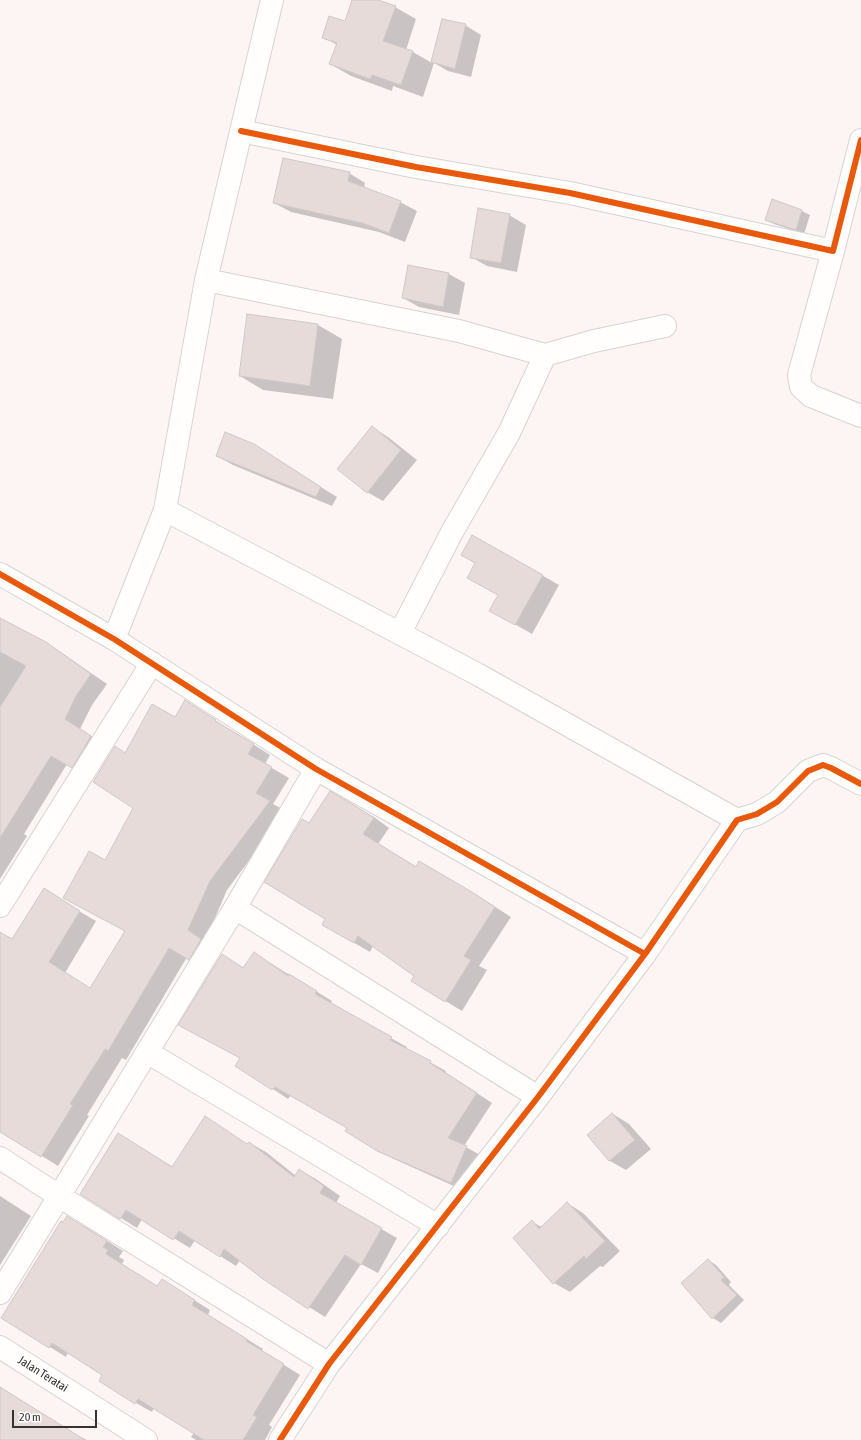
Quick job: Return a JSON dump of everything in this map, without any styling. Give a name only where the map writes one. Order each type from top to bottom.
[{"type":"street","points":[[114,639],[165,510],[206,280],[272,0]]},
{"type":"street","points":[[241,131],[416,167],[570,194],[833,251]]},
{"type":"street","points":[[861,140],[833,251],[799,375],[801,387],[810,396],[861,416]]},
{"type":"street","points":[[206,280],[459,331],[545,355],[594,341],[665,326]]},
{"type":"street","points":[[400,633],[452,532],[509,433],[545,355]]},
{"type":"street","points":[[165,510],[484,678],[737,820]]},
{"type":"street","points":[[0,574],[114,639],[316,769],[645,954]]},
{"type":"street","points":[[0,906],[152,663]]},
{"type":"street","points":[[280,1440],[329,1364],[538,1097],[645,954],[737,820],[757,814],[777,802],[808,771],[823,765],[861,784]]},
{"type":"street","points":[[0,1293],[235,908],[316,769]]},
{"type":"street","points":[[235,908],[538,1097]]},
{"type":"street","points":[[148,1052],[438,1226]]},
{"type":"street","points":[[0,1158],[329,1364]]},
{"type":"street","name":"Jalan Teratai","points":[[0,1347],[146,1440]]},
{"type":"building","points":[[352,0],[378,0],[396,6],[383,41],[413,51],[401,85],[372,75],[370,79],[329,64],[337,43],[322,38],[329,16],[345,21]]},
{"type":"building","points":[[442,19],[466,24],[455,69],[431,62]]},
{"type":"building","points":[[283,158],[350,172],[348,181],[401,201],[389,233],[362,223],[273,203]]},
{"type":"building","points":[[772,199],[802,210],[796,230],[765,220]]},
{"type":"building","points":[[478,208],[510,214],[501,263],[470,258]]},
{"type":"building","points":[[408,265],[449,273],[443,307],[402,298]]},
{"type":"building","points":[[247,314],[318,324],[310,386],[239,376]]},
{"type":"building","points":[[372,426],[401,450],[367,493],[337,469]]},
{"type":"building","points":[[225,432],[254,444],[321,487],[316,497],[216,456]]},
{"type":"building","points":[[472,535],[543,575],[515,625],[489,611],[498,595],[467,578],[475,563],[461,555]]},
{"type":"building","points":[[0,618],[46,642],[91,674],[76,696],[65,719],[91,736],[72,768],[51,756],[0,838],[0,707],[26,666],[0,652]]},
{"type":"building","points":[[185,700],[216,720],[215,721],[254,744],[248,754],[272,767],[256,793],[270,801],[210,881],[188,930],[201,939],[189,960],[169,948],[108,1051],[105,1049],[70,1104],[73,1105],[41,1157],[0,1132],[0,932],[12,939],[44,888],[80,911],[49,962],[90,988],[125,931],[63,898],[89,851],[105,860],[133,808],[93,782],[115,746],[125,753],[152,704],[175,717]]},
{"type":"building","points":[[330,791],[374,818],[363,834],[416,867],[419,861],[495,907],[464,956],[471,960],[445,1002],[411,981],[414,976],[358,936],[354,943],[322,925],[325,919],[264,882],[302,819],[309,823]]},
{"type":"building","points":[[254,952],[288,976],[289,974],[317,991],[315,994],[392,1037],[390,1040],[431,1061],[430,1063],[477,1093],[448,1138],[467,1146],[451,1183],[377,1151],[345,1131],[347,1128],[275,1087],[272,1090],[235,1066],[240,1058],[178,1025],[222,954],[243,968]]},
{"type":"building","points":[[612,1113],[635,1140],[609,1161],[587,1135]]},
{"type":"building","points":[[205,1116],[247,1144],[249,1142],[294,1177],[299,1169],[324,1186],[320,1193],[382,1228],[361,1265],[345,1255],[308,1309],[263,1279],[224,1249],[220,1257],[179,1231],[173,1240],[126,1210],[120,1219],[80,1194],[118,1133],[172,1167]]},
{"type":"building","points":[[567,1202],[605,1241],[586,1259],[584,1256],[553,1284],[513,1238],[532,1220],[539,1229]]},
{"type":"building","points":[[67,1216],[107,1241],[103,1247],[108,1250],[106,1254],[157,1286],[162,1279],[195,1300],[192,1305],[284,1364],[253,1415],[257,1417],[243,1440],[204,1440],[138,1399],[135,1404],[99,1381],[102,1375],[52,1343],[49,1348],[1,1318],[61,1221],[63,1222]]},
{"type":"building","points":[[708,1259],[724,1277],[721,1280],[737,1295],[712,1319],[681,1283]]},
{"type":"building","points":[[0,1387],[85,1440],[0,1440]]},
{"type":"cycle path","points":[[241,131],[416,167],[570,193],[833,251],[861,140]]},
{"type":"cycle path","points":[[0,574],[114,639],[316,769],[645,954]]},
{"type":"cycle path","points":[[280,1440],[329,1364],[538,1097],[645,954],[737,820],[757,814],[777,802],[808,771],[823,765],[861,784]]}]
